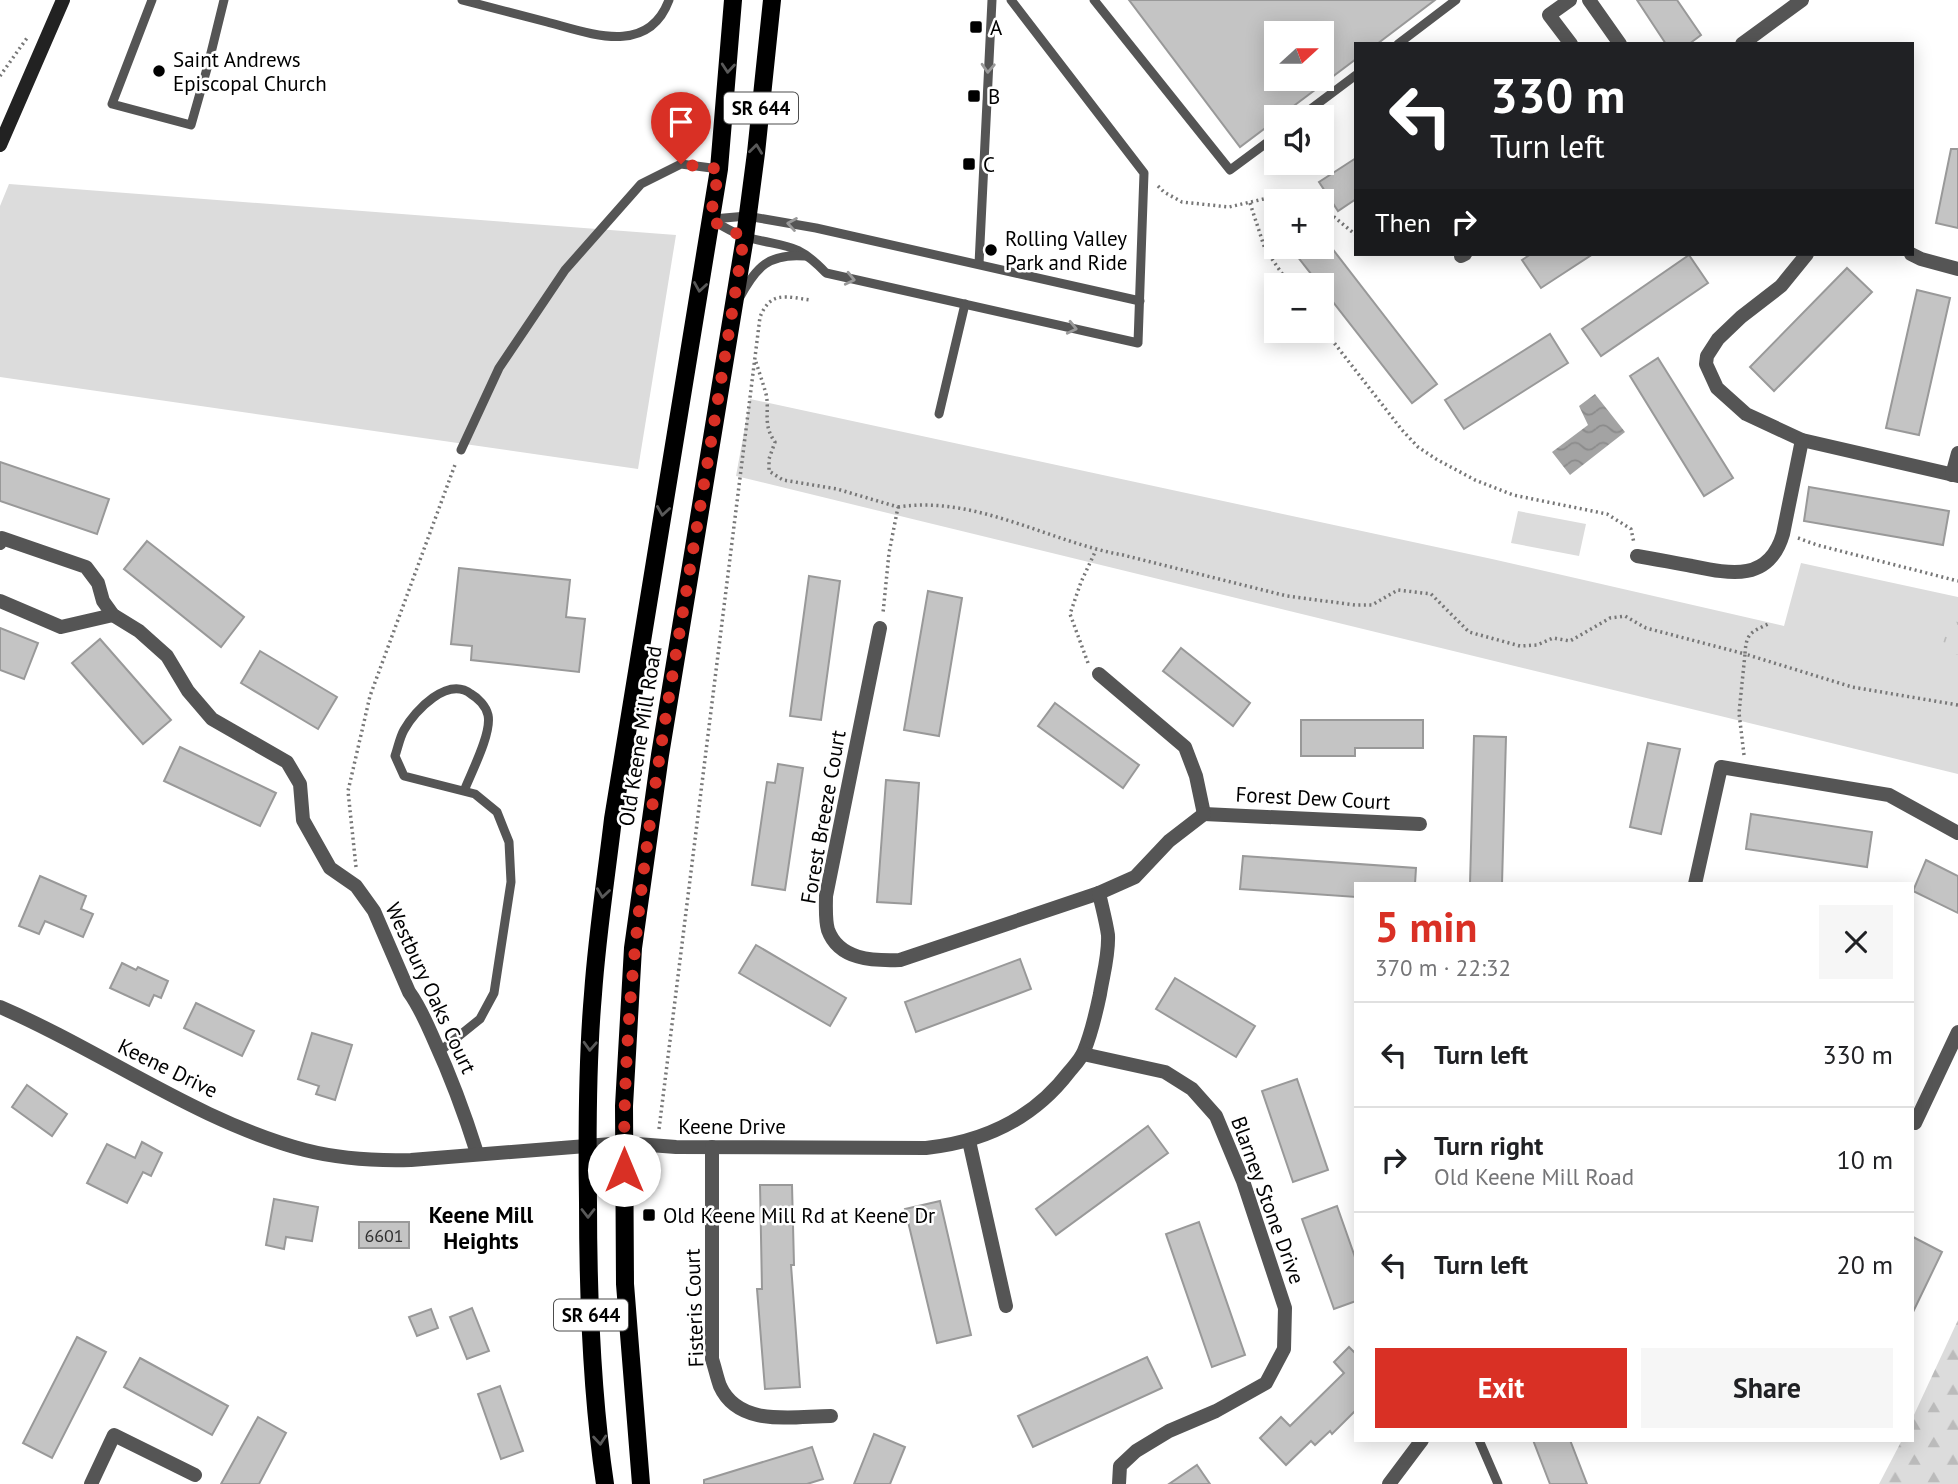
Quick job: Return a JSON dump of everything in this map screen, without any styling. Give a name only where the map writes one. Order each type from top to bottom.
[{"type":"main road","points":[[0,145],[62,0]]},
{"type":"main road","name":"Old Keene Mill Road","points":[[604,1484],[593,1361],[588,1261],[587,1145],[592,997],[613,819],[719,169],[733,0]]},
{"type":"main road","name":"Old Keene Mill Road","points":[[641,1484],[625,1284],[624,1143],[634,948],[645,847],[744,237],[772,0]]},
{"type":"street","points":[[1569,42],[1549,15],[1570,0]]},
{"type":"street","points":[[1589,0],[1619,42]]},
{"type":"street","points":[[1745,42],[1802,0]]},
{"type":"street","points":[[1805,256],[1781,286],[1718,339],[1707,356],[1706,364],[1717,388],[1746,414],[1802,440],[1955,475],[1958,453]]},
{"type":"street","points":[[1914,256],[1958,269]]},
{"type":"street","points":[[1637,556],[1732,574],[1754,570],[1770,561],[1779,549],[1783,534],[1802,440]]},
{"type":"street","points":[[0,543],[2,538],[86,567],[98,583],[103,601],[113,615],[61,627],[0,601]]},
{"type":"street","name":"Westbury Oaks Court","points":[[113,615],[139,631],[167,656],[188,691],[212,719],[287,762],[300,784],[303,820],[330,868],[356,886],[374,911],[408,992],[417,1003],[439,1052],[461,1104],[477,1153]]},
{"type":"street","name":"Forest Breeze Court","points":[[880,628],[826,896],[827,927],[835,944],[851,954],[876,961],[900,960],[1099,893]]},
{"type":"street","points":[[1099,674],[1185,747],[1196,776],[1204,814],[1169,841],[1135,877],[1099,893]]},
{"type":"street","points":[[1695,882],[1721,767],[1889,795],[1958,833]]},
{"type":"street","name":"Forest Dew Court","points":[[1204,814],[1420,824]]},
{"type":"street","name":"Keene Drive","points":[[0,1007],[186,1102],[280,1143],[330,1156],[380,1161],[624,1143],[712,1147],[926,1148],[969,1141],[990,1134],[1023,1116],[1053,1091],[1083,1054],[1096,1015],[1108,950],[1108,933],[1099,893]]},
{"type":"street","points":[[1914,1122],[1958,1032]]},
{"type":"street","name":"Blarney Stone Drive","points":[[1083,1054],[1165,1072],[1192,1089],[1216,1116],[1243,1181],[1285,1307],[1284,1349],[1266,1383],[1216,1411],[1169,1431],[1136,1451],[1120,1466],[1119,1484]]},
{"type":"street","points":[[969,1141],[1006,1306]]},
{"type":"street","name":"Fisteris Court","points":[[712,1147],[712,1359],[721,1388],[738,1408],[759,1416],[831,1416]]},
{"type":"street","points":[[91,1484],[114,1436],[195,1475]]},
{"type":"street","points":[[1390,1484],[1421,1442]]},
{"type":"lane","points":[[152,0],[112,104],[191,125],[224,0]]},
{"type":"lane","points":[[463,0],[603,37],[628,36],[651,28],[665,11],[669,0]]},
{"type":"lane","points":[[979,264],[992,0]]},
{"type":"lane","points":[[710,220],[744,237],[785,244],[811,257],[826,273],[1138,343],[1144,173],[1011,0]]},
{"type":"lane","points":[[1094,0],[1230,170],[1264,145]]},
{"type":"lane","points":[[1401,42],[1456,0]]},
{"type":"lane","points":[[1316,105],[1354,76]]},
{"type":"lane","points":[[461,450],[499,368],[521,335],[565,270],[641,184],[681,164],[719,169]]},
{"type":"lane","points":[[710,220],[747,216],[816,228],[1140,301]]},
{"type":"lane","points":[[733,311],[750,280],[764,264],[776,257],[811,257]]},
{"type":"lane","points":[[939,414],[965,304]]},
{"type":"lane","points":[[439,1052],[480,1019],[494,993],[511,882],[509,842],[497,812],[475,794],[404,776],[395,755],[404,730],[429,699],[448,689],[467,690],[479,699],[488,715],[486,734],[464,791]]},
{"type":"lane","points":[[1480,1442],[1498,1484]]},
{"type":"path","points":[[0,76],[32,32]]},
{"type":"path","points":[[1144,173],[1164,192],[1182,202],[1229,207],[1264,199]]},
{"type":"path","points":[[1250,203],[1265,249],[1282,273]]},
{"type":"path","points":[[1334,217],[1354,233]]},
{"type":"path","points":[[657,1146],[760,317],[764,307],[772,299],[783,296],[811,300]]},
{"type":"path","points":[[1334,343],[1418,447],[1475,480],[1513,495],[1607,514],[1631,529],[1637,556]]},
{"type":"path","points":[[755,360],[767,397],[765,415],[770,436],[775,442],[769,459],[769,471],[783,480],[837,489],[898,507],[922,503],[1002,518],[1096,550],[1287,596],[1372,605],[1398,590],[1431,594],[1469,632],[1520,646],[1537,645],[1553,638],[1570,640],[1610,618],[1625,616],[1646,628],[1745,654],[1852,687],[1958,705]]},
{"type":"path","points":[[356,886],[348,791],[370,696],[461,450]]},
{"type":"path","points":[[880,628],[886,596],[889,552],[898,507]]},
{"type":"path","points":[[1783,534],[1958,581]]},
{"type":"path","points":[[1096,550],[1070,614],[1086,660],[1099,674]]},
{"type":"path","points":[[1745,771],[1739,713],[1745,640],[1751,633],[1770,623]]},
{"type":"green space","points":[[9,184],[676,235],[638,469],[0,377],[0,206]]},
{"type":"green space","points":[[750,399],[1492,559],[1784,626],[1801,563],[1958,597],[1958,774],[736,476]]},
{"type":"green space","points":[[1518,511],[1586,524],[1579,556],[1511,543]]},
{"type":"green space","points":[[1948,620],[1958,622],[1958,655],[1941,651]]},
{"type":"green space","points":[[1958,1320],[1958,1484],[1879,1484],[1901,1442],[1914,1442],[1914,1415]]},
{"type":"water","points":[[1595,394],[1625,432],[1570,475],[1552,452],[1588,425],[1579,406]]},
{"type":"building","points":[[1129,0],[1435,0],[1380,42],[1354,42],[1354,61],[1334,76],[1334,21],[1264,21],[1264,91],[1314,91],[1295,105],[1264,105],[1264,129],[1240,147]]},
{"type":"building","points":[[1637,0],[1677,0],[1701,35],[1692,42],[1665,42]]},
{"type":"building","points":[[1951,149],[1958,149],[1958,228],[1936,223]]},
{"type":"building","points":[[1354,159],[1354,200],[1338,211],[1334,205],[1334,189],[1324,189],[1319,182],[1334,175],[1334,172]]},
{"type":"building","points":[[1334,251],[1437,384],[1412,403],[1334,303],[1334,273],[1310,273],[1299,259],[1334,259]]},
{"type":"building","points":[[1528,256],[1590,256],[1541,288],[1522,260]]},
{"type":"building","points":[[1688,256],[1708,283],[1601,356],[1582,329]]},
{"type":"building","points":[[1847,268],[1872,292],[1774,391],[1750,367]]},
{"type":"building","points":[[1917,290],[1950,298],[1919,435],[1886,428]]},
{"type":"building","points":[[1550,334],[1568,363],[1464,429],[1445,400]]},
{"type":"building","points":[[1658,358],[1733,478],[1704,496],[1630,376]]},
{"type":"building","points":[[0,462],[109,499],[97,534],[0,501]]},
{"type":"building","points":[[1809,487],[1949,511],[1943,545],[1804,521]]},
{"type":"building","points":[[147,541],[244,617],[221,647],[124,569]]},
{"type":"building","points":[[459,568],[570,580],[566,617],[585,619],[579,672],[471,660],[472,646],[451,644]]},
{"type":"building","points":[[809,576],[840,581],[821,720],[790,716]]},
{"type":"building","points":[[928,591],[962,598],[939,736],[904,730]]},
{"type":"building","points":[[0,628],[38,643],[24,679],[0,670]]},
{"type":"building","points":[[100,639],[171,720],[143,744],[72,663]]},
{"type":"building","points":[[1181,648],[1250,703],[1233,726],[1163,671]]},
{"type":"building","points":[[260,651],[337,697],[318,729],[241,683]]},
{"type":"building","points":[[1055,703],[1139,765],[1123,788],[1038,726]]},
{"type":"building","points":[[1301,720],[1423,720],[1423,748],[1355,748],[1355,756],[1301,756]]},
{"type":"building","points":[[1474,736],[1506,737],[1502,882],[1470,882]]},
{"type":"building","points":[[1648,743],[1680,749],[1661,834],[1630,827]]},
{"type":"building","points":[[180,747],[276,793],[260,826],[164,781]]},
{"type":"building","points":[[778,764],[803,768],[785,890],[752,885],[767,782],[775,783]]},
{"type":"building","points":[[886,780],[919,783],[911,904],[877,902]]},
{"type":"building","points":[[1751,814],[1872,832],[1867,867],[1746,849]]},
{"type":"building","points":[[1243,856],[1416,868],[1415,882],[1354,882],[1354,897],[1240,889]]},
{"type":"building","points":[[1926,860],[1958,876],[1958,913],[1914,891]]},
{"type":"building","points":[[40,876],[86,896],[81,909],[93,914],[83,937],[45,921],[39,934],[19,926]]},
{"type":"building","points":[[756,945],[846,998],[830,1026],[739,973]]},
{"type":"building","points":[[1020,959],[1031,989],[916,1032],[905,1002]]},
{"type":"building","points":[[122,963],[136,970],[138,967],[168,981],[161,998],[154,995],[149,1006],[110,988]]},
{"type":"building","points":[[1175,978],[1255,1026],[1236,1057],[1156,1009]]},
{"type":"building","points":[[196,1003],[254,1031],[242,1056],[184,1028]]},
{"type":"building","points":[[312,1033],[352,1045],[335,1100],[316,1094],[319,1086],[298,1079]]},
{"type":"building","points":[[1297,1079],[1328,1170],[1293,1182],[1262,1091]]},
{"type":"building","points":[[27,1085],[67,1114],[52,1136],[12,1107]]},
{"type":"building","points":[[1148,1126],[1168,1153],[1056,1235],[1036,1209]]},
{"type":"building","points":[[142,1142],[162,1153],[151,1176],[143,1172],[127,1203],[87,1183],[107,1144],[135,1158]]},
{"type":"building","points":[[760,1185],[792,1185],[794,1265],[791,1265],[800,1387],[765,1389],[757,1289],[762,1289]]},
{"type":"building","points":[[274,1199],[318,1207],[312,1241],[286,1237],[284,1249],[266,1245]]},
{"type":"building","points":[[940,1201],[971,1335],[937,1343],[905,1209]]},
{"type":"building","points":[[1337,1206],[1354,1254],[1354,1302],[1334,1309],[1302,1219]]},
{"type":"building","points":[[359,1222],[409,1222],[409,1248],[359,1248]]},
{"type":"building","points":[[1199,1222],[1245,1355],[1212,1367],[1166,1234]]},
{"type":"building","points":[[1914,1238],[1942,1252],[1914,1310]]},
{"type":"building","points":[[472,1308],[489,1351],[467,1359],[450,1317]]},
{"type":"building","points":[[431,1309],[438,1328],[417,1336],[409,1317]]},
{"type":"building","points":[[77,1337],[106,1352],[52,1458],[23,1443]]},
{"type":"building","points":[[1349,1347],[1354,1352],[1354,1412],[1332,1434],[1330,1431],[1315,1445],[1311,1441],[1286,1465],[1260,1438],[1281,1417],[1290,1426],[1344,1373],[1334,1362]]},
{"type":"building","points":[[1147,1357],[1162,1388],[1033,1447],[1018,1416]]},
{"type":"building","points":[[140,1358],[228,1406],[212,1435],[124,1387]]},
{"type":"building","points":[[500,1386],[523,1451],[501,1459],[478,1394]]},
{"type":"building","points":[[258,1417],[286,1433],[259,1484],[221,1484]]},
{"type":"building","points":[[874,1434],[905,1447],[890,1484],[854,1484]]},
{"type":"building","points":[[1534,1442],[1571,1442],[1587,1484],[1550,1484]]},
{"type":"building","points":[[812,1447],[823,1479],[807,1484],[704,1484],[704,1480]]},
{"type":"building","points":[[1197,1465],[1210,1484],[1169,1484]]},
{"type":"place","name":"A","points":[[976,27]]},
{"type":"place","name":"Saint Andrews Episcopal Church","points":[[159,71]]},
{"type":"place","name":"B","points":[[974,96]]},
{"type":"place","name":"C","points":[[969,164]]},
{"type":"place","name":"Rolling Valley Park and Ride","points":[[991,250]]},
{"type":"place","name":"Old Keene Mill Rd at Keene Dr","points":[[649,1215]]},
{"type":"district","name":"Keene Mill Heights","points":[[481,1227]]},
{"type":"route","points":[[624,1170],[624,1106],[632,974],[645,847],[744,237],[710,220],[719,169],[681,164]]}]
